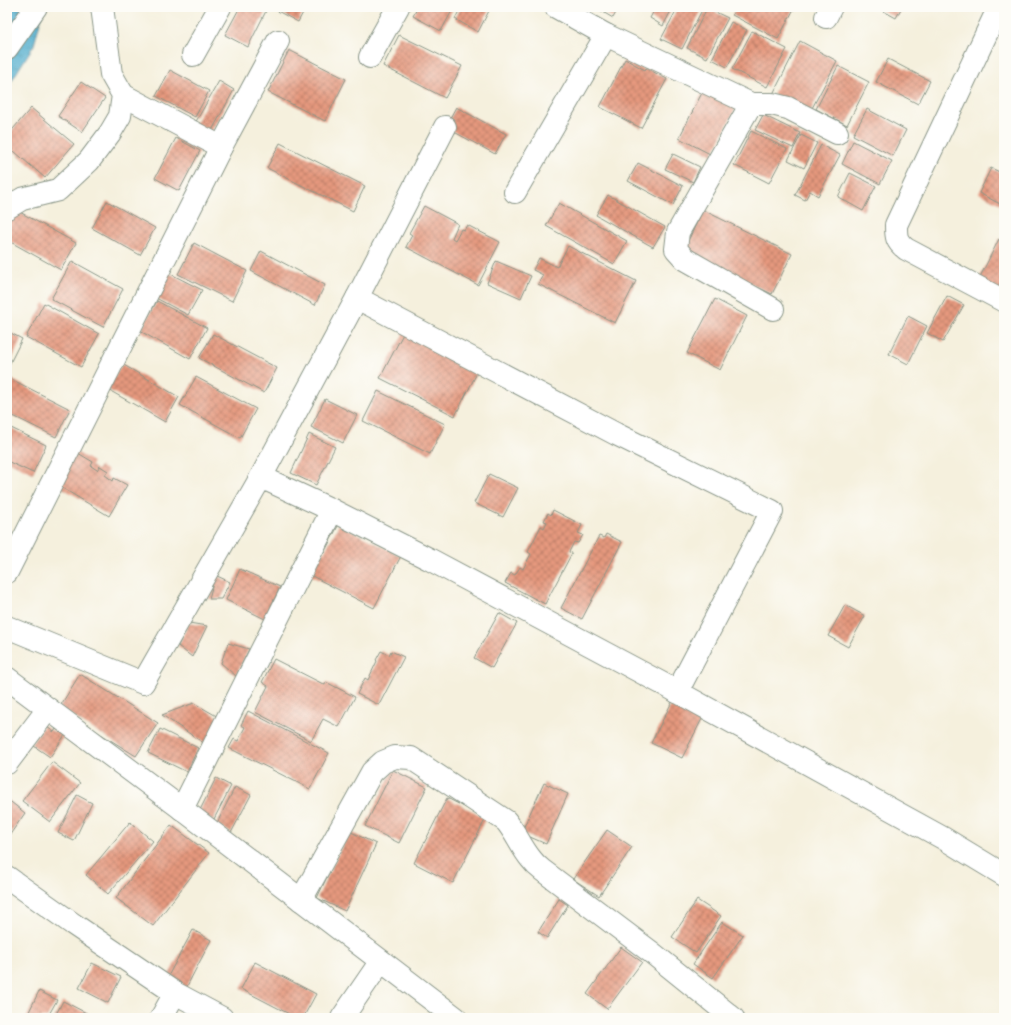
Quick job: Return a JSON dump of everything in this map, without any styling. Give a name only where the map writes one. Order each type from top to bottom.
[{"type":"street","points":[[7,48],[36,7]]},
{"type":"street","points":[[102,7],[111,74],[123,95],[221,147]]},
{"type":"street","points":[[193,55],[220,7]]},
{"type":"street","points":[[370,57],[398,7]]},
{"type":"street","points":[[556,7],[606,35],[752,104],[772,104],[788,108],[837,133]]},
{"type":"street","points":[[999,7],[896,224],[896,234],[899,243],[906,249],[1004,301]]},
{"type":"street","points":[[515,192],[606,35]]},
{"type":"street","points":[[7,572],[221,147],[278,41]]},
{"type":"street","points":[[7,208],[22,199],[58,190],[89,161],[110,133],[120,116],[123,95]]},
{"type":"street","points":[[752,104],[678,232],[676,249],[685,259],[773,309]]},
{"type":"street","points":[[7,627],[144,683],[261,477],[357,298],[445,127]]},
{"type":"street","points":[[357,298],[609,431],[772,511],[677,692]]},
{"type":"street","points":[[261,477],[429,558],[943,838],[1004,875]]},
{"type":"street","points":[[182,809],[332,510]]},
{"type":"street","points":[[7,678],[182,809],[456,1018]]},
{"type":"street","points":[[7,763],[48,708]]},
{"type":"street","points":[[301,900],[372,772],[382,762],[395,757],[411,758],[506,821],[514,830],[531,860],[542,870],[651,952],[733,1018]]},
{"type":"street","points":[[7,877],[73,924],[175,992],[222,1018]]},
{"type":"street","points":[[342,1018],[381,961]]},
{"type":"street","points":[[161,1018],[175,992]]},
{"type":"water","points":[[7,7],[44,7],[34,45],[7,88]]},
{"type":"building","points":[[240,7],[257,7],[266,11],[248,47],[225,35]]},
{"type":"building","points":[[270,7],[306,7],[298,22]]},
{"type":"building","points":[[418,7],[454,7],[441,31],[413,16]]},
{"type":"building","points":[[461,7],[491,7],[478,32],[455,19]]},
{"type":"building","points":[[619,7],[613,18],[596,8]]},
{"type":"building","points":[[656,7],[673,7],[663,26],[650,18]]},
{"type":"building","points":[[678,7],[697,7],[702,10],[682,49],[661,39]]},
{"type":"building","points":[[736,7],[795,7],[778,39],[732,15]]},
{"type":"building","points":[[876,7],[902,7],[896,18]]},
{"type":"building","points":[[707,8],[728,18],[707,58],[687,48]]},
{"type":"building","points":[[731,22],[747,30],[727,67],[712,59]]},
{"type":"building","points":[[752,31],[787,49],[767,87],[732,69]]},
{"type":"building","points":[[399,35],[462,66],[445,98],[383,66]]},
{"type":"building","points":[[800,41],[837,61],[810,112],[773,94]]},
{"type":"building","points":[[289,50],[346,79],[325,121],[268,92]]},
{"type":"building","points":[[625,59],[645,70],[646,68],[667,79],[641,128],[600,107]]},
{"type":"building","points":[[888,59],[930,81],[918,104],[876,82]]},
{"type":"building","points":[[838,66],[869,82],[847,125],[816,109]]},
{"type":"building","points":[[170,70],[209,91],[195,117],[156,96]]},
{"type":"building","points":[[219,81],[234,90],[210,134],[194,125]]},
{"type":"building","points":[[81,82],[105,98],[82,132],[58,116]]},
{"type":"building","points":[[705,87],[738,104],[712,155],[679,138]]},
{"type":"building","points":[[456,107],[506,134],[495,154],[445,127]]},
{"type":"building","points":[[31,108],[74,144],[45,178],[7,145],[7,136]]},
{"type":"building","points":[[867,109],[906,130],[893,156],[853,135]]},
{"type":"building","points":[[763,115],[800,133],[793,148],[755,130]]},
{"type":"building","points":[[751,131],[787,149],[769,183],[734,165]]},
{"type":"building","points":[[801,135],[817,143],[804,168],[788,160]]},
{"type":"building","points":[[176,138],[200,151],[179,191],[155,178]]},
{"type":"building","points":[[853,141],[892,161],[880,184],[842,164]]},
{"type":"building","points":[[280,143],[365,186],[353,211],[267,168]]},
{"type":"building","points":[[821,145],[840,155],[818,196],[810,191],[805,200],[795,195]]},
{"type":"building","points":[[673,154],[700,167],[693,182],[665,169]]},
{"type":"building","points":[[638,163],[683,186],[673,205],[628,181]]},
{"type":"building","points":[[991,168],[1004,174],[1004,206],[979,193]]},
{"type":"building","points":[[850,173],[876,186],[863,211],[838,197]]},
{"type":"building","points":[[608,195],[665,227],[653,247],[596,215]]},
{"type":"building","points":[[107,201],[155,228],[140,255],[92,228]]},
{"type":"building","points":[[559,203],[627,241],[614,264],[546,226]]},
{"type":"building","points":[[424,206],[458,224],[452,238],[455,240],[461,229],[464,230],[467,225],[500,242],[478,285],[406,247],[412,235],[409,233]]},
{"type":"building","points":[[16,210],[76,243],[61,270],[7,240],[7,225]]},
{"type":"building","points":[[703,210],[792,254],[772,294],[683,251]]},
{"type":"building","points":[[999,239],[1004,241],[1004,294],[978,281]]},
{"type":"building","points":[[194,243],[247,271],[232,301],[178,274]]},
{"type":"building","points":[[568,246],[636,281],[615,323],[538,284],[543,275],[533,270],[539,258],[557,267]]},
{"type":"building","points":[[261,251],[325,285],[315,305],[251,271]]},
{"type":"building","points":[[72,261],[123,289],[103,327],[51,299]]},
{"type":"building","points":[[496,261],[531,276],[521,298],[487,283]]},
{"type":"building","points":[[167,272],[202,290],[188,315],[154,297]]},
{"type":"building","points":[[947,296],[964,305],[943,342],[927,333]]},
{"type":"building","points":[[715,299],[747,316],[720,370],[687,353]]},
{"type":"building","points":[[157,301],[207,328],[190,359],[140,331]]},
{"type":"building","points":[[44,303],[99,334],[81,367],[26,337]]},
{"type":"building","points":[[908,316],[927,326],[908,364],[889,354]]},
{"type":"building","points":[[7,331],[22,339],[7,369]]},
{"type":"building","points":[[404,332],[479,369],[455,416],[380,378]]},
{"type":"building","points":[[213,334],[277,368],[264,393],[199,358]]},
{"type":"building","points":[[122,364],[179,397],[165,422],[107,389]]},
{"type":"building","points":[[7,377],[70,409],[56,437],[7,413]]},
{"type":"building","points":[[196,377],[256,409],[240,438],[180,405]]},
{"type":"building","points":[[378,391],[445,424],[430,454],[363,421]]},
{"type":"building","points":[[325,399],[357,415],[343,443],[311,427]]},
{"type":"building","points":[[7,426],[46,445],[33,473],[7,461]]},
{"type":"building","points":[[309,434],[335,447],[316,485],[291,473]]},
{"type":"building","points":[[73,450],[93,462],[91,466],[97,470],[100,466],[108,471],[105,475],[113,481],[114,478],[127,485],[109,516],[54,483]]},
{"type":"building","points":[[489,474],[518,488],[503,517],[474,503]]},
{"type":"building","points":[[553,510],[582,525],[578,533],[583,535],[578,543],[574,542],[569,552],[572,553],[545,604],[505,583],[511,573],[515,575],[520,567],[523,569],[531,554],[528,552],[541,526],[544,528],[547,522],[544,521],[548,513],[551,515]]},
{"type":"building","points":[[339,524],[401,556],[374,608],[310,575],[322,552],[324,553]]},
{"type":"building","points":[[606,534],[622,542],[582,619],[561,608],[599,536],[604,538]]},
{"type":"building","points":[[240,569],[280,587],[265,619],[226,600]]},
{"type":"building","points":[[215,575],[230,582],[221,599],[209,599]]},
{"type":"building","points":[[845,605],[865,616],[848,647],[828,636]]},
{"type":"building","points":[[499,613],[517,623],[492,668],[474,658]]},
{"type":"building","points":[[189,623],[207,626],[192,657],[178,646]]},
{"type":"building","points":[[228,643],[249,649],[236,676],[221,663]]},
{"type":"building","points":[[381,651],[389,655],[391,651],[404,657],[379,705],[357,694],[365,678],[368,680]]},
{"type":"building","points":[[274,659],[325,685],[326,682],[355,697],[339,727],[323,719],[311,741],[255,712],[268,686],[262,682]]},
{"type":"building","points":[[80,674],[158,723],[136,756],[59,708]]},
{"type":"building","points":[[674,698],[705,713],[682,758],[651,743]]},
{"type":"building","points":[[194,703],[220,718],[205,744],[162,715]]},
{"type":"building","points":[[248,711],[329,753],[310,789],[229,748],[234,739],[238,741],[245,727],[241,725]]},
{"type":"building","points":[[44,725],[54,732],[56,729],[65,735],[50,757],[31,744]]},
{"type":"building","points":[[160,729],[198,748],[187,772],[148,753]]},
{"type":"building","points":[[52,762],[80,783],[50,822],[22,801]]},
{"type":"building","points":[[393,770],[427,787],[399,843],[365,826]]},
{"type":"building","points":[[216,778],[231,786],[213,821],[198,814]]},
{"type":"building","points":[[544,783],[568,794],[546,844],[521,833]]},
{"type":"building","points":[[235,787],[251,795],[231,833],[216,825]]},
{"type":"building","points":[[77,795],[92,803],[74,841],[58,833]]},
{"type":"building","points":[[447,798],[486,818],[453,883],[414,863]]},
{"type":"building","points":[[7,799],[25,813],[9,836],[7,835]]},
{"type":"building","points":[[130,822],[153,841],[108,894],[86,875]]},
{"type":"building","points":[[171,825],[209,853],[153,926],[116,898]]},
{"type":"building","points":[[607,830],[632,847],[599,896],[573,879]]},
{"type":"building","points":[[349,831],[376,844],[345,911],[317,898]]},
{"type":"building","points":[[559,899],[568,905],[547,938],[538,932]]},
{"type":"building","points":[[697,900],[721,916],[696,953],[672,937]]},
{"type":"building","points":[[722,922],[743,935],[713,978],[693,964]]},
{"type":"building","points":[[193,930],[211,940],[186,988],[167,978]]},
{"type":"building","points":[[621,947],[642,962],[607,1009],[587,994]]},
{"type":"building","points":[[255,962],[316,994],[303,1018],[297,1018],[241,989]]},
{"type":"building","points":[[92,963],[121,977],[108,1003],[79,988]]},
{"type":"building","points":[[39,991],[57,1000],[47,1018],[26,1018]]},
{"type":"building","points":[[63,1001],[96,1018],[54,1018]]}]
